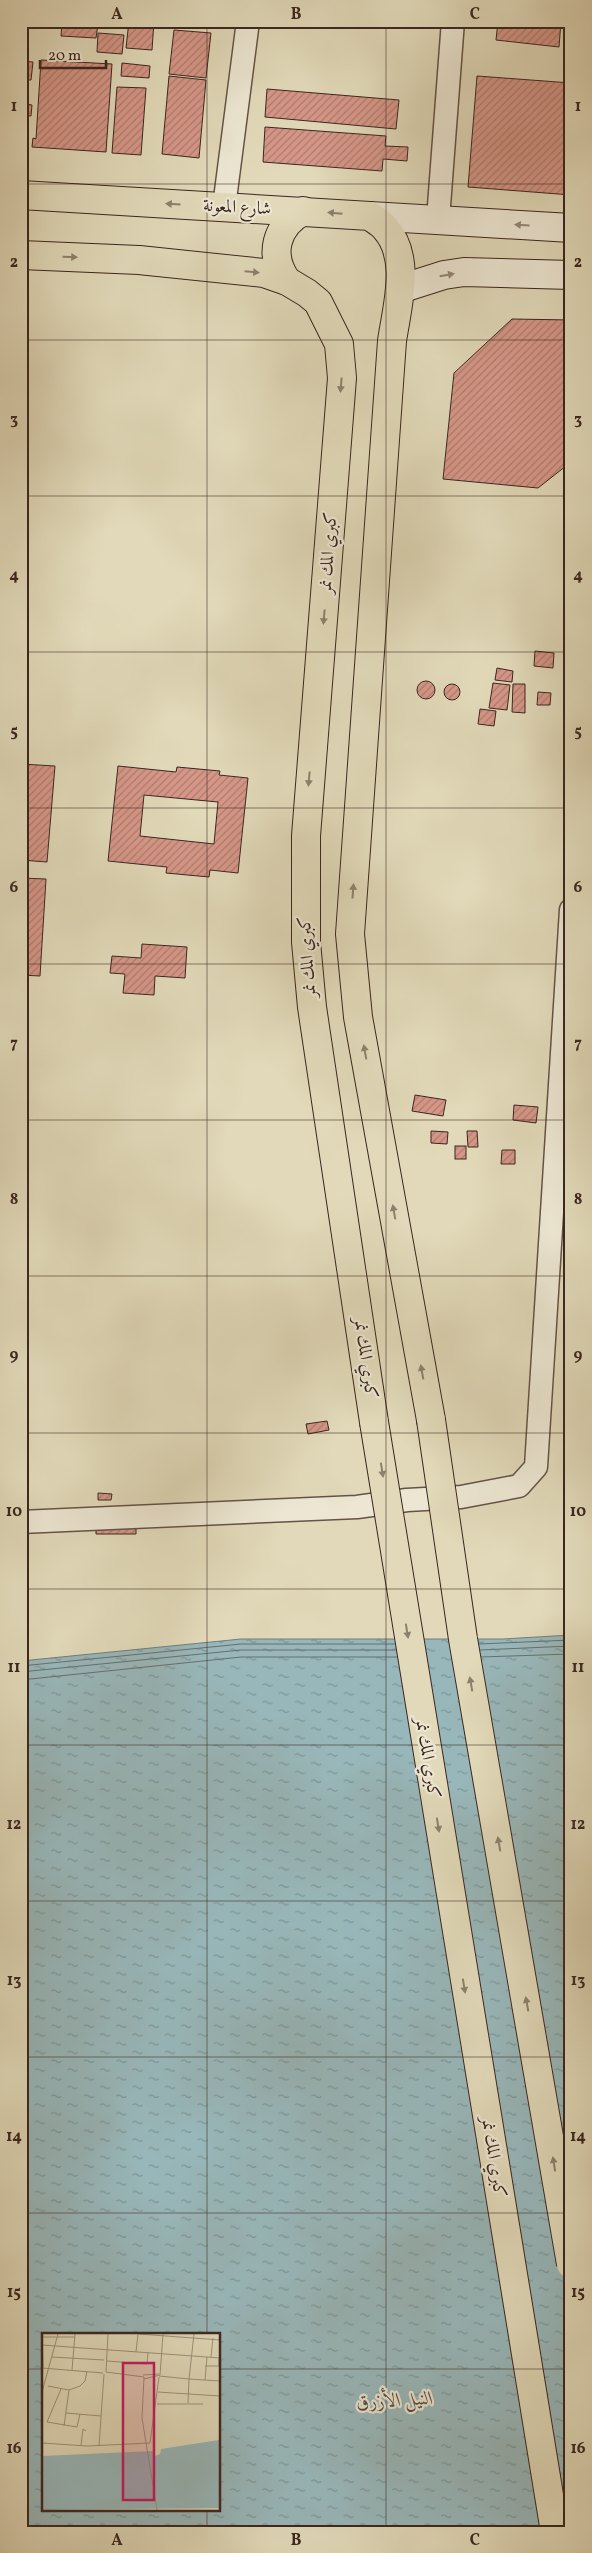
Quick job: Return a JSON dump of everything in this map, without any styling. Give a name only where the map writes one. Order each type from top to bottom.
[{"type":"highway","name":"شارع المعونة","points":[[21,195],[370,216]]},
{"type":"highway","points":[[287,281],[277,263],[277,242],[286,223],[304,211]]},
{"type":"highway","points":[[370,216],[386,228],[396,246],[400,268],[400,289],[392,340],[350,934],[358,1017],[431,1420],[463,1639],[571,2264]]},
{"type":"highway","name":"كبري المك نمر","points":[[21,255],[140,260],[264,273],[287,281],[318,302],[339,344],[341,361],[330,545],[309,784],[304,895],[305,933],[312,1007],[374,1422],[555,2532]]},
{"type":"street","points":[[224,207],[248,21]]},
{"type":"street","points":[[438,219],[453,21]]},
{"type":"street","points":[[370,216],[571,228]]},
{"type":"street","points":[[400,289],[444,275],[464,272],[571,275]]},
{"type":"street","points":[[21,1522],[357,1507],[407,1500],[461,1497],[519,1486],[536,1466],[571,910]]},
{"type":"water","name":"النيل الأزرق","points":[[571,1635],[571,2532],[21,2532],[21,1661],[241,1639],[503,1639]]},
{"type":"building","points":[[21,21],[27,21],[24,48],[21,47]]},
{"type":"building","points":[[50,21],[83,21],[83,23],[98,24],[96,38],[61,36],[62,24]]},
{"type":"building","points":[[129,21],[154,21],[152,50],[126,48]]},
{"type":"building","points":[[498,21],[561,21],[559,47],[496,40]]},
{"type":"building","points":[[174,30],[211,33],[206,78],[169,74]]},
{"type":"building","points":[[98,33],[124,35],[122,54],[97,52]]},
{"type":"building","points":[[41,60],[112,64],[106,152],[32,147],[33,138],[36,139]]},
{"type":"building","points":[[21,61],[33,62],[31,80],[27,80],[25,104],[32,105],[31,116],[21,115]]},
{"type":"building","points":[[122,63],[150,66],[149,78],[121,76]]},
{"type":"building","points":[[169,76],[206,80],[199,158],[162,154]]},
{"type":"building","points":[[477,76],[571,83],[571,195],[468,187]]},
{"type":"building","points":[[117,87],[146,88],[141,155],[112,153]]},
{"type":"building","points":[[267,89],[399,100],[396,129],[265,117]]},
{"type":"building","points":[[265,127],[386,136],[385,146],[408,147],[407,161],[383,159],[382,171],[263,162]]},
{"type":"building","points":[[512,319],[571,320],[571,462],[538,488],[443,479],[454,373]]},
{"type":"building","points":[[535,651],[554,653],[553,668],[534,666]]},
{"type":"building","points":[[497,668],[513,671],[512,682],[495,680]]},
{"type":"building","points":[[426,681],[432,684],[435,690],[432,696],[426,699],[420,696],[417,690],[420,684]]},
{"type":"building","points":[[493,683],[510,685],[507,710],[489,708]]},
{"type":"building","points":[[449,684],[455,684],[460,689],[458,698],[449,700],[444,695],[444,689]]},
{"type":"building","points":[[513,684],[525,684],[525,713],[512,712]]},
{"type":"building","points":[[538,692],[551,693],[550,705],[537,705]]},
{"type":"building","points":[[480,709],[496,711],[494,726],[478,724]]},
{"type":"building","points":[[21,764],[55,766],[47,862],[21,860],[24,789],[21,788]]},
{"type":"building","points":[[118,766],[176,772],[177,767],[220,771],[219,775],[248,778],[238,873],[210,870],[209,877],[166,873],[167,867],[108,861]],"holes":[[[144,795],[218,802],[214,844],[140,836]]]},
{"type":"building","points":[[21,878],[46,879],[40,976],[21,975]]},
{"type":"building","points":[[142,944],[187,947],[185,978],[155,976],[154,995],[123,993],[125,974],[110,973],[112,956],[141,958]]},
{"type":"building","points":[[415,1095],[446,1100],[443,1116],[412,1111]]},
{"type":"building","points":[[514,1105],[538,1107],[536,1123],[513,1120]]},
{"type":"building","points":[[431,1131],[448,1132],[447,1144],[431,1143]]},
{"type":"building","points":[[467,1131],[477,1131],[478,1147],[468,1147]]},
{"type":"building","points":[[455,1146],[466,1146],[466,1159],[455,1159]]},
{"type":"building","points":[[502,1150],[515,1150],[515,1164],[501,1164]]},
{"type":"building","points":[[327,1421],[329,1430],[308,1434],[306,1424]]},
{"type":"building","points":[[98,1493],[112,1494],[111,1500],[98,1500]]},
{"type":"building","points":[[136,1514],[136,1534],[96,1534],[96,1515]]}]
